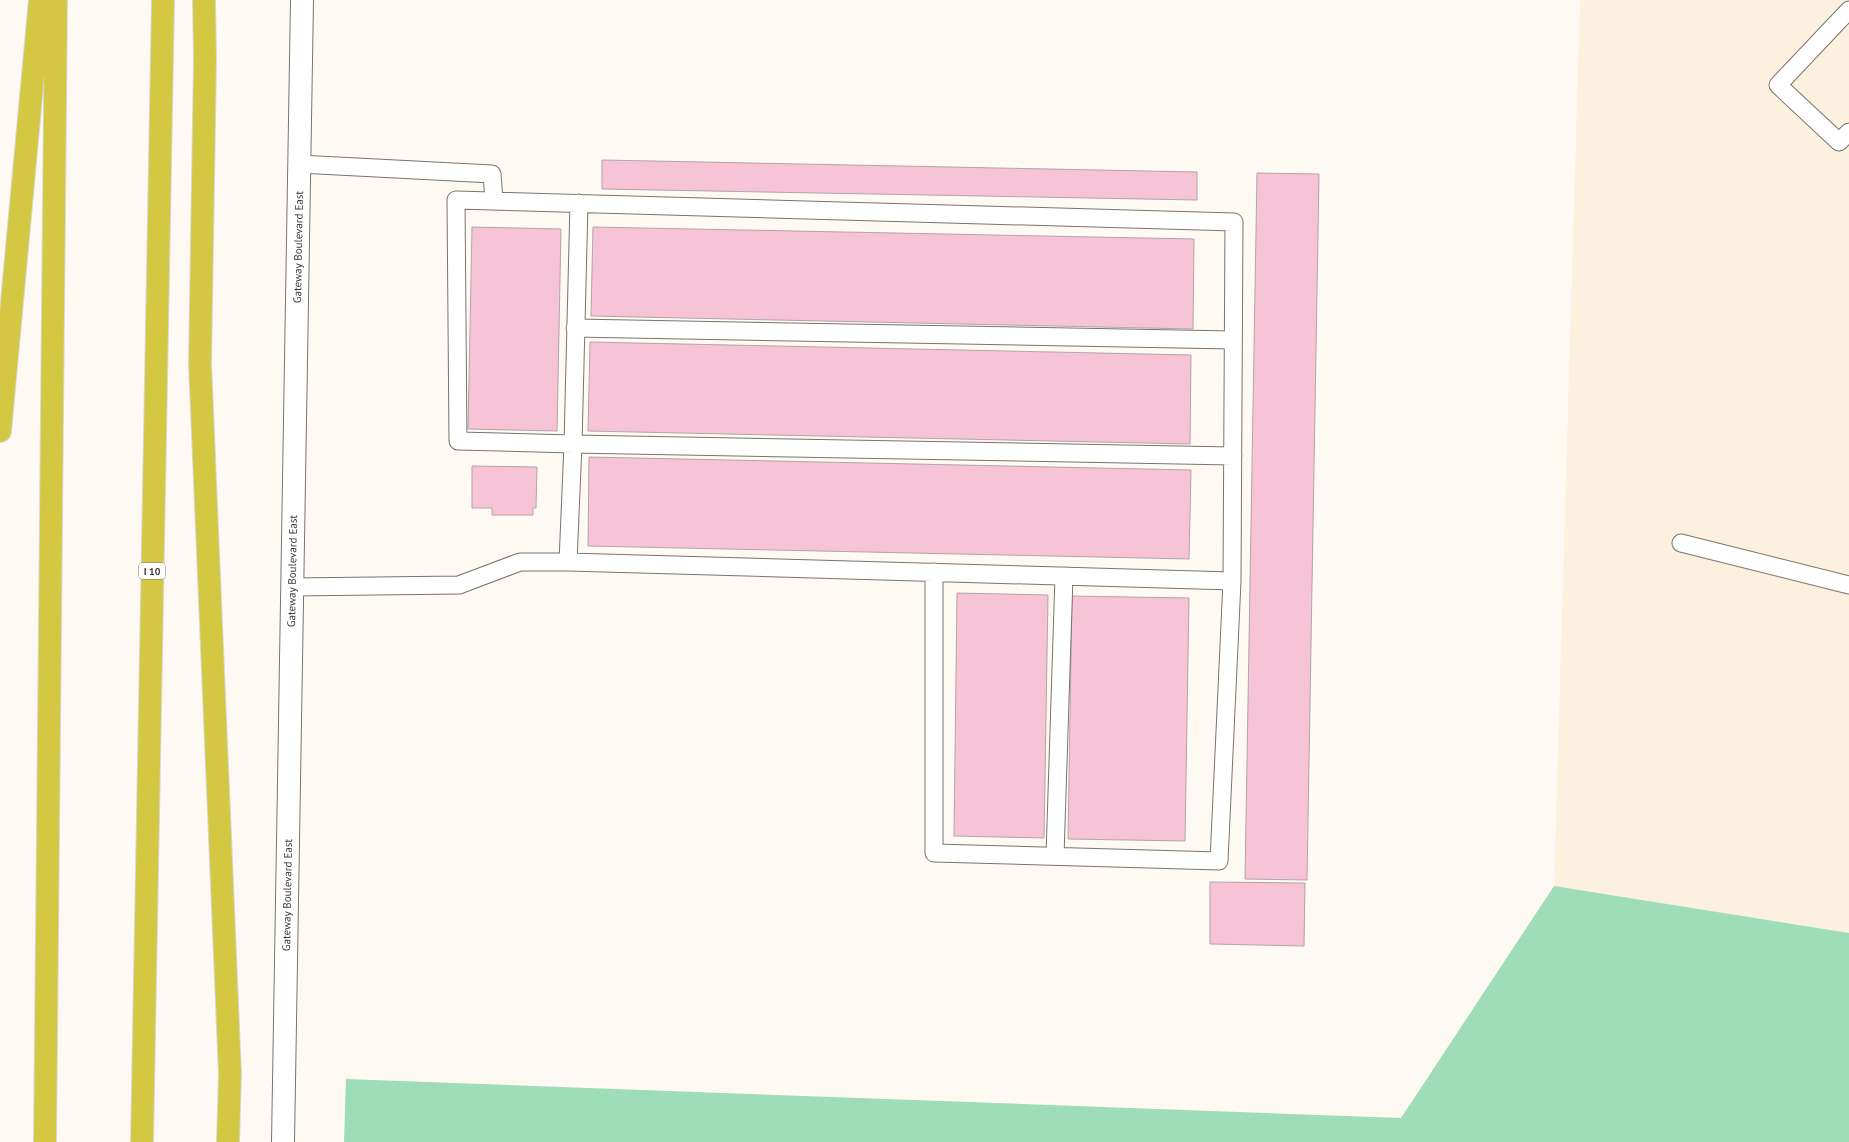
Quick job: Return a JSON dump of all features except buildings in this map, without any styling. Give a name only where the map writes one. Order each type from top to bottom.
[{"type":"highway","points":[[0,431],[40,0]]},
{"type":"highway","points":[[46,1142],[56,0]]},
{"type":"highway","name":"I 10","points":[[142,1142],[163,0]]},
{"type":"highway","points":[[204,0],[205,60],[200,363],[230,1074],[228,1142]]},
{"type":"main road","name":"Gateway Boulevard East","points":[[283,1142],[302,0]]},
{"type":"lane","points":[[1849,10],[1778,84],[1839,142],[1849,132]]},
{"type":"lane","points":[[299,164],[492,174],[494,201]]},
{"type":"lane","points":[[934,572],[934,852],[1219,861],[1232,581],[1233,456],[1233,340],[1234,222],[456,200],[458,441],[1233,456]]},
{"type":"lane","points":[[568,562],[573,444],[579,203]]},
{"type":"lane","points":[[575,328],[1233,340]]},
{"type":"lane","points":[[1681,543],[1849,585]]},
{"type":"lane","points":[[292,587],[459,585],[520,562],[568,562],[1232,581]]},
{"type":"lane","points":[[1055,856],[1064,576]]},
{"type":"shaded area","points":[[1580,0],[1849,0],[1849,933],[1554,886]]},
{"type":"green space","points":[[1554,886],[1849,933],[1849,1142],[344,1142],[346,1079],[1401,1118]]}]
